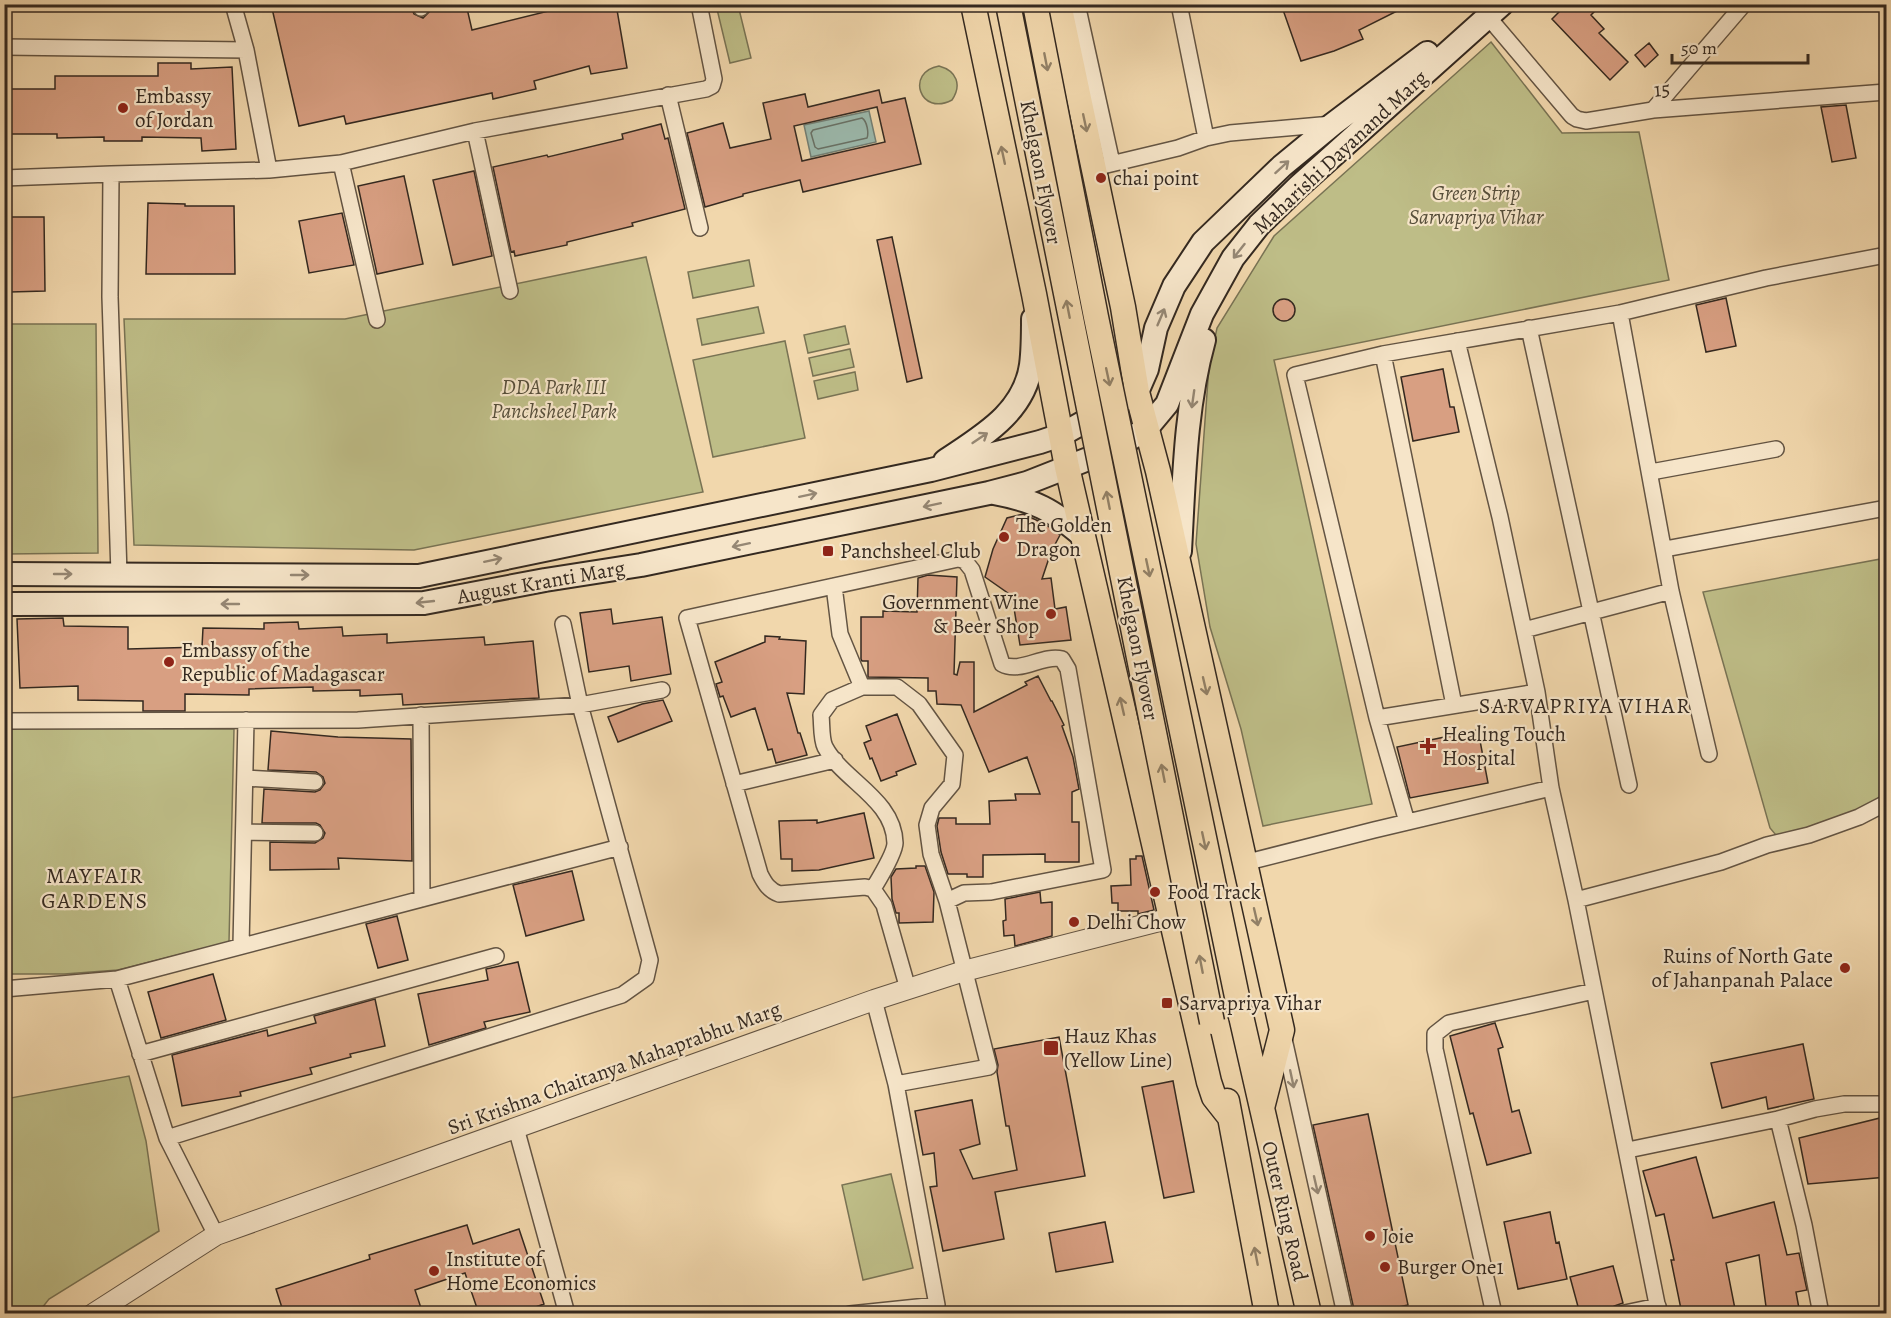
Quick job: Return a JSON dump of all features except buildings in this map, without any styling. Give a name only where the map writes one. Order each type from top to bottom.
[{"type":"main road","points":[[973,4],[1034,294],[1067,467],[1209,1082],[1214,1097],[1229,1116]]},
{"type":"main road","name":"Khelgaon Flyover","points":[[1008,4],[1229,1116]]},
{"type":"main road","name":"Khelgaon Flyover","points":[[1035,4],[1096,317],[1240,1016],[1262,1108]]},
{"type":"main road","points":[[1059,4],[1101,171],[1137,392],[1179,567],[1282,1030],[1262,1108]]},
{"type":"main road","points":[[1429,60],[1488,9]]},
{"type":"main road","name":"Maharishi Dayanand Marg","points":[[1137,392],[1148,369],[1156,328],[1174,286],[1203,242],[1282,166],[1333,124],[1429,60]]},
{"type":"main road","name":"Maharishi Dayanand Marg","points":[[1067,467],[1116,448],[1147,428],[1167,404],[1202,314],[1233,258],[1259,225],[1429,60]]},
{"type":"main road","points":[[1013,201],[1020,216],[1032,228],[1047,234],[1064,234],[1079,228],[1091,216],[1097,200],[1101,171]]},
{"type":"main road","points":[[1179,567],[1185,456],[1193,396],[1198,362],[1221,281]]},
{"type":"main road","points":[[931,470],[991,431],[1012,410],[1026,383],[1031,366],[1034,294]]},
{"type":"main road","name":"August Kranti Marg","points":[[4,574],[419,576],[931,470],[1027,446],[1061,435],[1137,392]]},
{"type":"main road","name":"August Kranti Marg","points":[[4,604],[424,603],[641,565],[989,492],[1027,483],[1067,467]]},
{"type":"main road","points":[[989,492],[1018,498],[1050,510],[1083,536]]},
{"type":"main road","points":[[1112,661],[1111,644],[1118,629],[1129,617],[1145,610],[1162,610],[1177,616],[1189,628],[1196,643]]},
{"type":"main road","name":"Outer Ring Road","points":[[1262,1108],[1309,1314]]},
{"type":"main road","name":"Outer Ring Road","points":[[1229,1116],[1267,1314]]},
{"type":"street","points":[[233,4],[246,50],[269,170]]},
{"type":"street","points":[[4,178],[269,170],[341,163],[475,131],[706,89],[711,86],[714,79],[699,4]]},
{"type":"street","points":[[1077,4],[1101,171],[1206,138],[1265,129],[1333,124]]},
{"type":"street","points":[[1179,4],[1206,138]]},
{"type":"street","points":[[1653,110],[1744,4]]},
{"type":"street","name":"15","points":[[1488,9],[1577,119],[1592,120],[1653,110],[1887,92]]},
{"type":"street","points":[[4,47],[246,50]]},
{"type":"street","points":[[668,95],[700,228]]},
{"type":"street","points":[[475,131],[510,291]]},
{"type":"street","points":[[341,163],[377,320]]},
{"type":"street","points":[[111,174],[110,297],[119,574]]},
{"type":"street","points":[[1407,822],[1377,718],[1294,375],[1383,354],[1620,313],[1766,278],[1887,255]]},
{"type":"street","points":[[1620,313],[1651,472],[1671,591],[1709,754]]},
{"type":"street","points":[[1529,328],[1629,785]]},
{"type":"street","points":[[1457,341],[1497,506],[1537,692],[1551,789],[1628,1150],[1659,1310],[1620,1314]]},
{"type":"street","points":[[1383,354],[1454,705]]},
{"type":"street","points":[[1651,472],[1776,449]]},
{"type":"street","points":[[1665,549],[1887,508]]},
{"type":"street","points":[[908,989],[884,905],[873,889],[865,887],[779,894],[771,891],[760,874],[687,618],[958,559],[964,560],[972,570],[1002,664],[1011,667],[1062,659],[1068,669],[1103,870],[991,892],[964,894],[946,901]]},
{"type":"street","points":[[834,586],[840,634],[862,687]]},
{"type":"street","points":[[1524,630],[1671,591]]},
{"type":"street","points":[[166,1138],[622,995],[646,978],[650,960],[580,705],[563,624]]},
{"type":"street","points":[[873,889],[895,845],[891,825],[873,795],[844,772],[824,745],[821,715],[831,700],[862,687],[897,687],[919,704],[955,755],[952,784],[932,808],[927,825],[931,854],[946,901],[989,1067],[896,1084]]},
{"type":"street","points":[[4,721],[358,720],[580,705],[662,690]]},
{"type":"street","points":[[1377,718],[1537,692]]},
{"type":"street","points":[[421,716],[422,899]]},
{"type":"street","points":[[241,946],[246,720]]},
{"type":"street","points":[[734,784],[835,760]]},
{"type":"street","points":[[245,778],[315,782]]},
{"type":"street","points":[[1244,863],[1551,789]]},
{"type":"street","points":[[1576,900],[1721,862],[1767,845],[1809,835],[1859,817],[1887,803]]},
{"type":"street","points":[[244,832],[315,834]]},
{"type":"street","points":[[4,989],[117,979],[620,847]]},
{"type":"street","name":"Sri Krishna Chaitanya Mahaprabhu Marg","points":[[93,1314],[216,1236],[874,1000],[964,971],[1171,918]]},
{"type":"street","points":[[140,1054],[496,956]]},
{"type":"street","points":[[117,979],[166,1138],[216,1236]]},
{"type":"street","points":[[1494,1314],[1435,1049],[1435,1034],[1449,1023],[1594,991]]},
{"type":"street","points":[[850,1314],[937,1305],[896,1084],[874,1000]]},
{"type":"street","points":[[1282,1030],[1345,1314]]},
{"type":"street","points":[[1628,1150],[1778,1119],[1815,1109],[1844,1104],[1887,1104]]},
{"type":"street","points":[[1778,1119],[1804,1225],[1821,1314]]},
{"type":"street","points":[[516,1128],[567,1314]]},
{"type":"green space","points":[[716,5],[738,5],[751,58],[730,63]]},
{"type":"green space","name":"Green Strip Sarvapriya Vihar","points":[[1491,42],[1562,133],[1639,132],[1669,280],[1274,360],[1372,804],[1263,826],[1241,729],[1210,627],[1196,544],[1209,366],[1217,328],[1274,236]]},
{"type":"green space","points":[[939,66],[954,75],[957,84],[952,100],[941,104],[932,103],[925,98],[920,84],[922,76],[928,70]]},
{"type":"green space","name":"DDA Park III Panchsheel Park","points":[[646,257],[703,492],[414,550],[134,545],[124,319],[345,319]]},
{"type":"green space","points":[[749,260],[754,286],[693,298],[688,272]]},
{"type":"green space","points":[[758,307],[764,333],[702,345],[697,319]]},
{"type":"green space","points":[[5,324],[96,324],[98,553],[5,554]]},
{"type":"green space","points":[[845,326],[849,344],[808,353],[804,335]]},
{"type":"green space","points":[[785,341],[805,438],[713,457],[693,360]]},
{"type":"green space","points":[[850,349],[854,367],[813,376],[809,358]]},
{"type":"green space","points":[[855,372],[858,390],[818,399],[814,381]]},
{"type":"green space","points":[[1886,558],[1886,803],[1781,841],[1770,828],[1703,592]]},
{"type":"green space","points":[[4,728],[234,729],[229,942],[118,970],[64,974],[5,974]]},
{"type":"green space","points":[[129,1076],[146,1141],[159,1231],[49,1299],[38,1313],[5,1313],[5,1099]]},
{"type":"green space","points":[[891,1174],[913,1268],[863,1280],[842,1185]]},
{"type":"water","points":[[869,111],[876,142],[811,157],[804,125]]},
{"type":"place","name":"Embassy of Jordan","points":[[123,108]]},
{"type":"place","name":"chai point","points":[[1101,178]]},
{"type":"place","name":"The Golden Dragon","points":[[1004,537]]},
{"type":"place","name":"Panchsheel Club","points":[[828,551]]},
{"type":"place","name":"Government Wine & Beer Shop","points":[[1051,614]]},
{"type":"place","name":"Embassy of the Republic of Madagascar","points":[[169,662]]},
{"type":"place","name":"Healing Touch Hospital","points":[[1428,746]]},
{"type":"place","name":"Food Track","points":[[1155,892]]},
{"type":"place","name":"Delhi Chow","points":[[1074,922]]},
{"type":"place","name":"Ruins of North Gate of Jahanpanah Palace","points":[[1845,968]]},
{"type":"place","name":"Sarvapriya Vihar","points":[[1167,1003]]},
{"type":"place","name":"Hauz Khas (Yellow Line)","points":[[1051,1048]]},
{"type":"place","name":"Joie","points":[[1370,1236]]},
{"type":"place","name":"Burger One1","points":[[1385,1267]]},
{"type":"place","name":"Institute of Home Economics","points":[[434,1271]]},
{"type":"district","name":"SARVAPRIYA VIHAR","points":[[1585,706]]},
{"type":"district","name":"MAYFAIR GARDENS","points":[[95,888]]}]
